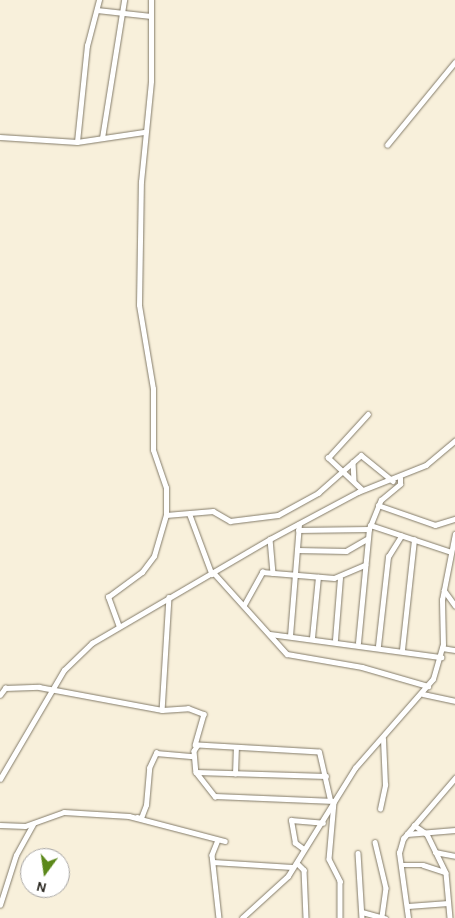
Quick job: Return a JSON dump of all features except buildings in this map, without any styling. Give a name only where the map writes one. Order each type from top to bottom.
[{"type":"street","points":[[77,142],[87,46],[99,0]]},
{"type":"street","points":[[102,138],[124,0]]},
{"type":"street","points":[[119,627],[108,597],[142,572],[154,556],[166,515],[166,488],[152,444],[153,389],[139,305],[145,132],[151,81],[151,0]]},
{"type":"street","points":[[97,10],[150,16]]},
{"type":"street","points":[[387,145],[455,62]]},
{"type":"street","points":[[0,137],[77,142],[145,132]]},
{"type":"street","points":[[362,490],[354,480],[342,472],[329,456],[368,414]]},
{"type":"street","points":[[0,779],[52,691],[79,654],[119,627],[270,539],[362,490],[394,481],[426,465],[455,441]]},
{"type":"street","points":[[166,515],[190,515],[213,511],[230,521],[278,515],[318,493],[362,455],[394,481]]},
{"type":"street","points":[[353,462],[354,480]]},
{"type":"street","points":[[358,643],[367,539],[370,527],[378,505],[400,484],[400,478]]},
{"type":"street","points":[[378,505],[435,525],[455,519]]},
{"type":"street","points":[[190,515],[213,573],[287,654],[362,667],[428,686]]},
{"type":"street","points":[[290,636],[299,524]]},
{"type":"street","points":[[298,530],[370,527],[451,552]]},
{"type":"street","points":[[242,918],[297,862],[303,849],[323,823],[332,801],[354,768],[383,739],[428,686],[441,657],[444,590],[455,534]]},
{"type":"street","points":[[378,646],[388,557],[401,536]]},
{"type":"street","points":[[270,539],[273,573]]},
{"type":"street","points":[[297,550],[346,551],[367,539]]},
{"type":"street","points":[[402,650],[414,540]]},
{"type":"street","points":[[244,605],[259,574],[273,573],[340,578],[365,565]]},
{"type":"street","points":[[312,638],[318,577]]},
{"type":"street","points":[[335,640],[340,578]]},
{"type":"street","points":[[444,590],[455,605]]},
{"type":"street","points":[[162,710],[169,597]]},
{"type":"street","points":[[270,634],[358,643],[441,657]]},
{"type":"street","points":[[442,648],[455,650]]},
{"type":"street","points":[[0,695],[5,688],[52,691],[162,710],[188,708],[204,714],[193,754],[196,772],[215,796],[332,801]]},
{"type":"street","points":[[423,694],[455,701]]},
{"type":"street","points":[[380,809],[385,785],[383,739]]},
{"type":"street","points":[[193,754],[198,744],[319,752],[332,801],[329,859],[340,881],[340,918]]},
{"type":"street","points":[[235,774],[236,748]]},
{"type":"street","points":[[128,816],[143,814],[156,753],[193,754]]},
{"type":"street","points":[[196,772],[326,776]]},
{"type":"street","points":[[408,918],[408,906],[399,848],[414,825],[455,778]]},
{"type":"street","points":[[0,825],[33,824],[64,812],[128,816],[204,832],[225,842]]},
{"type":"street","points":[[303,849],[295,843],[291,820],[323,823]]},
{"type":"street","points":[[0,905],[16,855],[33,824]]},
{"type":"street","points":[[414,825],[426,834],[446,873],[450,918]]},
{"type":"street","points":[[408,834],[426,834],[455,830]]},
{"type":"street","points":[[218,840],[213,862],[219,918]]},
{"type":"street","points":[[362,912],[383,916],[386,888],[375,842]]},
{"type":"street","points":[[435,852],[455,856]]},
{"type":"street","points":[[358,853],[362,918]]},
{"type":"street","points":[[213,862],[292,867]]},
{"type":"street","points":[[297,862],[304,870],[306,918]]},
{"type":"street","points":[[402,865],[423,865],[446,873]]},
{"type":"street","points":[[408,906],[448,903]]}]
